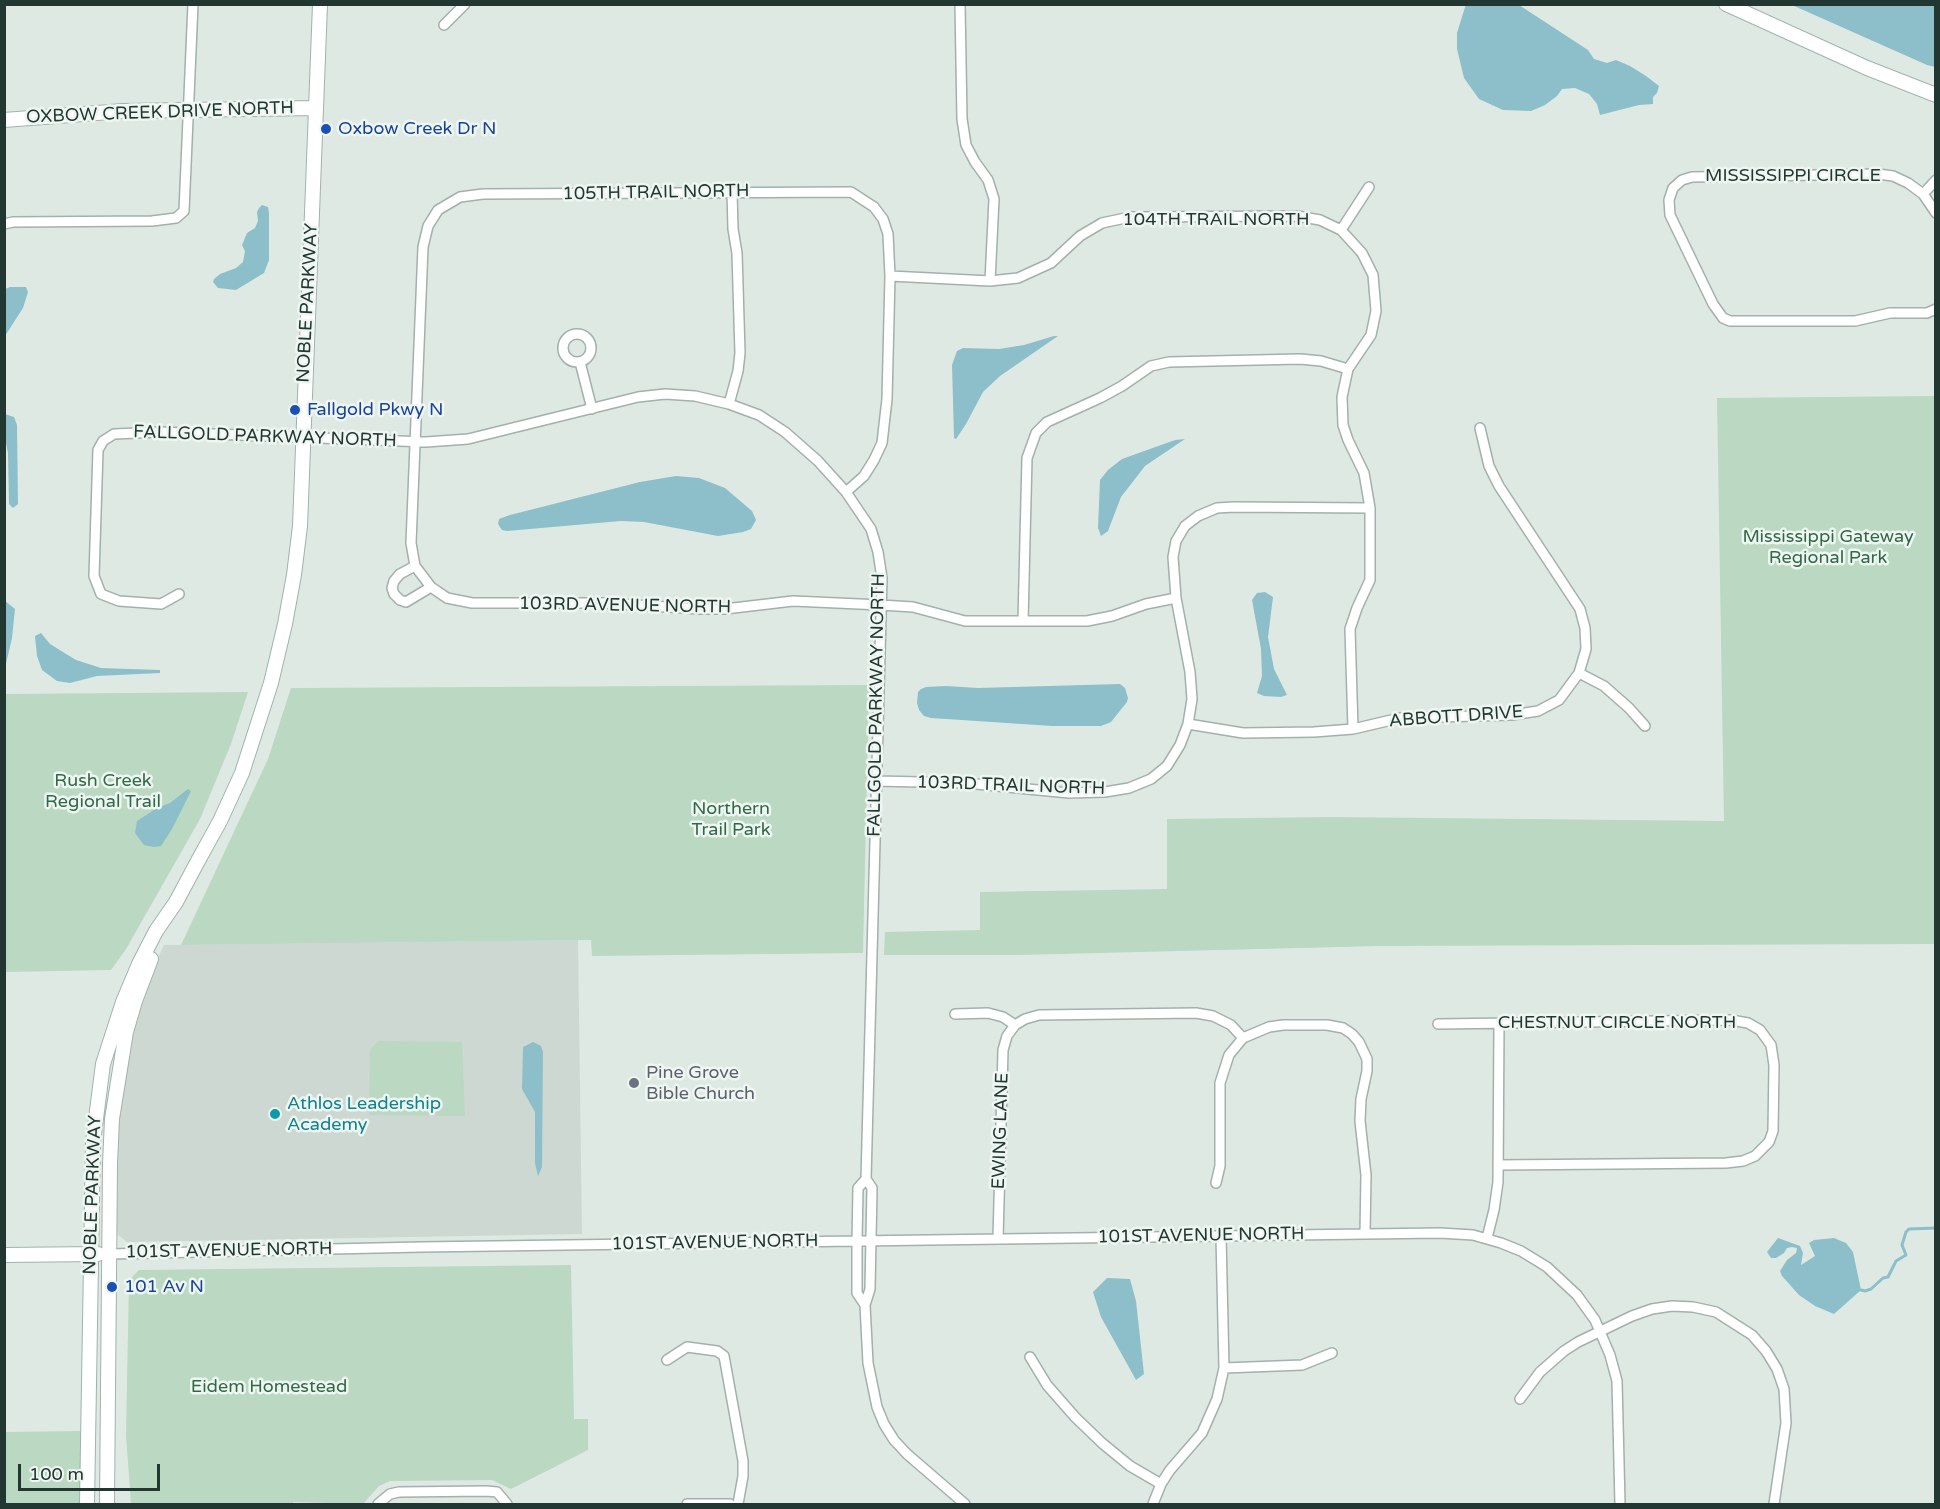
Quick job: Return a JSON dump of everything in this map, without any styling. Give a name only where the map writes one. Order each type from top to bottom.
[{"type":"main road","name":"NOBLE PARKWAY","points":[[107,1504],[111,1138],[122,1048],[141,984],[176,902],[220,821],[242,773],[271,683],[294,576],[300,526],[320,4]]},
{"type":"main road","points":[[1726,4],[1867,68],[1935,95]]},
{"type":"main road","name":"OXBOW CREEK DRIVE NORTH","points":[[4,120],[94,112],[316,108]]},
{"type":"main road","name":"NOBLE PARKWAY","points":[[87,1504],[94,1127],[103,1064],[130,982],[156,931],[176,902]]},
{"type":"main road","name":"101ST AVENUE NORTH","points":[[4,1255],[109,1254]]},
{"type":"street","points":[[4,224],[13,222],[153,221],[176,219],[184,211],[193,4]]},
{"type":"street","points":[[444,25],[465,4]]},
{"type":"street","points":[[960,4],[962,119],[966,145],[988,180],[994,199],[990,281]]},
{"type":"street","name":"MISSISSIPPI CIRCLE","points":[[1935,213],[1923,194],[1908,183],[1893,176],[1878,174],[1692,177],[1682,180],[1673,188],[1669,200],[1670,215],[1713,304],[1718,313],[1730,321],[1855,321],[1890,313],[1927,313],[1935,309]]},
{"type":"street","points":[[1923,194],[1935,180]]},
{"type":"street","points":[[1353,729],[1350,629],[1370,580],[1370,508],[1364,473],[1343,424],[1342,397],[1348,369],[1371,335],[1376,302],[1373,275],[1362,254],[1341,230],[1369,187]]},
{"type":"street","points":[[729,404],[740,353],[737,254],[733,229],[732,192]]},
{"type":"street","name":"105TH TRAIL NORTH","points":[[414,441],[423,247],[428,226],[438,210],[460,197],[483,194],[851,192],[874,207],[883,219],[888,234],[890,276]]},
{"type":"street","name":"104TH TRAIL NORTH","points":[[890,276],[990,281],[1018,278],[1051,263],[1080,236],[1102,223],[1130,217],[1298,216],[1320,220],[1341,230]]},
{"type":"street","points":[[846,492],[864,476],[882,443],[887,399],[890,276]]},
{"type":"street","points":[[1023,621],[1027,458],[1036,433],[1047,422],[1100,398],[1151,366],[1169,362],[1300,359],[1321,361],[1348,369]]},
{"type":"street","points":[[580,362],[592,409]]},
{"type":"street","name":"FALLGOLD PARKWAY NORTH","points":[[179,594],[161,604],[119,602],[101,594],[94,576],[98,450],[103,441],[114,434],[160,432],[426,442],[468,439],[638,397],[665,394],[695,396],[729,404],[759,415],[785,432],[818,461],[846,492],[871,529],[882,578],[866,1179],[872,1188],[870,1289],[865,1305]]},
{"type":"street","name":"ABBOTT DRIVE","points":[[1188,724],[1243,733],[1314,732],[1353,729],[1400,718],[1512,715],[1538,711],[1559,700],[1579,673],[1586,649],[1585,628],[1580,609],[1499,486],[1489,466],[1480,428]]},
{"type":"street","points":[[414,441],[411,543],[415,566],[431,587],[406,602],[400,600],[392,588],[394,581],[400,574],[415,566]]},
{"type":"street","name":"103RD TRAIL NORTH","points":[[876,781],[966,783],[1070,793],[1129,789],[1151,779],[1167,766],[1180,746],[1188,724],[1192,699],[1190,672],[1176,598],[1173,557],[1176,541],[1185,526],[1198,516],[1216,508],[1370,508]]},
{"type":"street","name":"103RD AVENUE NORTH","points":[[431,587],[447,598],[472,603],[603,603],[725,609],[793,601],[913,607],[965,621],[1087,621],[1176,598]]},
{"type":"street","points":[[1579,673],[1604,686],[1645,726]]},
{"type":"street","points":[[955,1014],[988,1013],[1003,1017],[1015,1025],[1039,1015],[1196,1013],[1213,1016],[1232,1025],[1243,1038]]},
{"type":"street","name":"CHESTNUT CIRCLE NORTH","points":[[1438,1024],[1731,1020],[1748,1023],[1760,1030],[1771,1046],[1774,1065],[1774,1123],[1769,1142],[1755,1156],[1743,1161],[1726,1163],[1498,1166]]},
{"type":"street","points":[[1487,1238],[1496,1198],[1498,1166],[1499,1023]]},
{"type":"street","name":"EWING LANE","points":[[998,1239],[1003,1050],[1007,1036],[1015,1025]]},
{"type":"street","points":[[1216,1182],[1220,1166],[1220,1083],[1229,1055],[1243,1038],[1269,1027],[1283,1025],[1327,1025],[1343,1028],[1352,1034],[1364,1049],[1367,1059],[1360,1121],[1366,1175],[1365,1234]]},
{"type":"street","name":"FALLGOLD PARKWAY NORTH","points":[[865,1305],[857,1293],[857,1241],[858,1188],[866,1179]]},
{"type":"street","name":"101ST AVENUE NORTH","points":[[109,1254],[1425,1233],[1462,1234],[1487,1238],[1521,1251],[1558,1275],[1586,1305],[1600,1332],[1610,1355],[1617,1381],[1620,1504]]},
{"type":"street","points":[[1153,1504],[1170,1470],[1202,1432],[1217,1399],[1224,1368],[1221,1236]]},
{"type":"street","points":[[865,1305],[870,1372],[877,1407],[884,1424],[907,1454],[965,1504]]},
{"type":"street","points":[[1520,1400],[1540,1372],[1578,1342],[1642,1312],[1672,1306],[1693,1307],[1716,1312],[1752,1335],[1766,1351],[1777,1369],[1784,1389],[1786,1423],[1774,1504]]},
{"type":"street","points":[[667,1360],[687,1347],[717,1351],[724,1356],[742,1461],[743,1483],[738,1504]]},
{"type":"street","points":[[1224,1368],[1302,1365],[1332,1353]]},
{"type":"street","points":[[1030,1357],[1047,1385],[1075,1417],[1130,1466],[1161,1484]]},
{"type":"street","points":[[378,1504],[390,1494],[399,1492],[446,1491],[497,1492],[507,1504]]},
{"type":"street","points":[[687,1504],[730,1504]]},
{"type":"shaded area","points":[[578,940],[582,1234],[127,1242],[118,1235],[113,1221],[118,1111],[131,1032],[164,945]]},
{"type":"green space","name":"Mississippi Gateway Regional Park","points":[[1935,396],[1935,944],[1380,946],[1019,955],[884,955],[885,932],[980,930],[980,892],[1167,889],[1167,819],[1331,817],[1724,821],[1717,398]]},
{"type":"green space","name":"Northern Trail Park","points":[[869,685],[863,953],[592,956],[591,940],[181,945],[268,759],[291,688]]},
{"type":"green space","name":"Rush Creek Regional Trail","points":[[248,692],[231,744],[200,819],[126,949],[111,970],[5,972],[4,694]]},
{"type":"green space","points":[[378,1041],[462,1042],[465,1116],[369,1115],[370,1050]]},
{"type":"green space","name":"Eidem Homestead","points":[[571,1265],[574,1419],[588,1419],[588,1450],[511,1489],[492,1480],[390,1481],[379,1486],[363,1504],[293,1502],[293,1504],[131,1504],[126,1435],[129,1280],[139,1270]]},
{"type":"green space","points":[[82,1431],[80,1504],[5,1504],[4,1432]]},
{"type":"water","points":[[1466,4],[1519,5],[1588,50],[1594,59],[1607,63],[1616,60],[1646,76],[1659,86],[1653,97],[1653,104],[1639,105],[1600,115],[1597,104],[1589,94],[1575,88],[1562,89],[1545,105],[1531,111],[1503,110],[1479,99],[1464,78],[1457,49],[1457,33]]},
{"type":"water","points":[[1792,5],[1935,5],[1935,67],[1927,65]]},
{"type":"water","points":[[262,205],[268,207],[269,213],[269,260],[264,273],[236,290],[218,288],[213,282],[214,279],[243,262],[245,251],[242,245],[247,233],[255,228],[258,221],[257,212]]},
{"type":"water","points":[[26,287],[28,292],[23,308],[5,336],[5,289]]},
{"type":"water","points":[[1058,336],[1000,376],[983,392],[966,424],[956,439],[954,438],[952,365],[957,351],[963,348],[999,349],[1024,345]]},
{"type":"water","points":[[5,414],[14,417],[17,425],[18,504],[13,508],[9,504]]},
{"type":"water","points":[[1185,439],[1145,466],[1121,497],[1108,531],[1101,536],[1098,528],[1100,480],[1108,470],[1122,459],[1175,440]]},
{"type":"water","points":[[676,476],[699,478],[725,488],[752,511],[756,520],[751,529],[718,536],[644,522],[621,521],[507,531],[502,530],[498,524],[499,519],[510,515],[640,482]]},
{"type":"water","points":[[1265,592],[1273,597],[1268,637],[1274,669],[1287,695],[1281,697],[1264,696],[1257,693],[1262,676],[1261,649],[1252,600],[1257,593]]},
{"type":"water","points":[[4,600],[15,609],[12,638],[5,668]]},
{"type":"water","points":[[41,633],[50,644],[76,660],[101,668],[160,670],[160,673],[97,676],[70,683],[57,681],[42,670],[37,656],[35,636]]},
{"type":"water","points":[[1120,684],[1125,688],[1127,702],[1111,722],[1101,726],[1052,726],[931,718],[924,716],[917,703],[918,692],[926,687],[978,688]]},
{"type":"water","points":[[188,789],[191,791],[161,846],[144,845],[135,833],[137,821],[157,808],[170,803]]},
{"type":"water","points":[[533,1042],[541,1046],[543,1052],[542,1167],[538,1176],[535,1163],[535,1112],[522,1089],[523,1047]]},
{"type":"water","points":[[1778,1238],[1800,1246],[1803,1253],[1801,1265],[1815,1256],[1809,1243],[1814,1240],[1834,1238],[1846,1243],[1853,1252],[1861,1290],[1834,1314],[1815,1306],[1799,1295],[1780,1271],[1787,1260],[1796,1253],[1797,1248],[1787,1248],[1776,1258],[1771,1258],[1767,1252]]},
{"type":"water","points":[[1107,1278],[1130,1279],[1136,1301],[1144,1374],[1136,1380],[1101,1317],[1093,1292]]},
{"type":"waterway","points":[[1861,1290],[1871,1289],[1883,1278],[1888,1277],[1896,1261],[1906,1255],[1902,1245],[1909,1229],[1936,1228]]},
{"type":"place","name":"Oxbow Creek Dr N","points":[[326,129]]},
{"type":"place","name":"Fallgold Pkwy N","points":[[295,410]]},
{"type":"place","name":"Pine Grove Bible Church","points":[[634,1083]]},
{"type":"place","name":"Athlos Leadership Academy","points":[[275,1114]]},
{"type":"place","name":"101 Av N","points":[[112,1287]]}]
